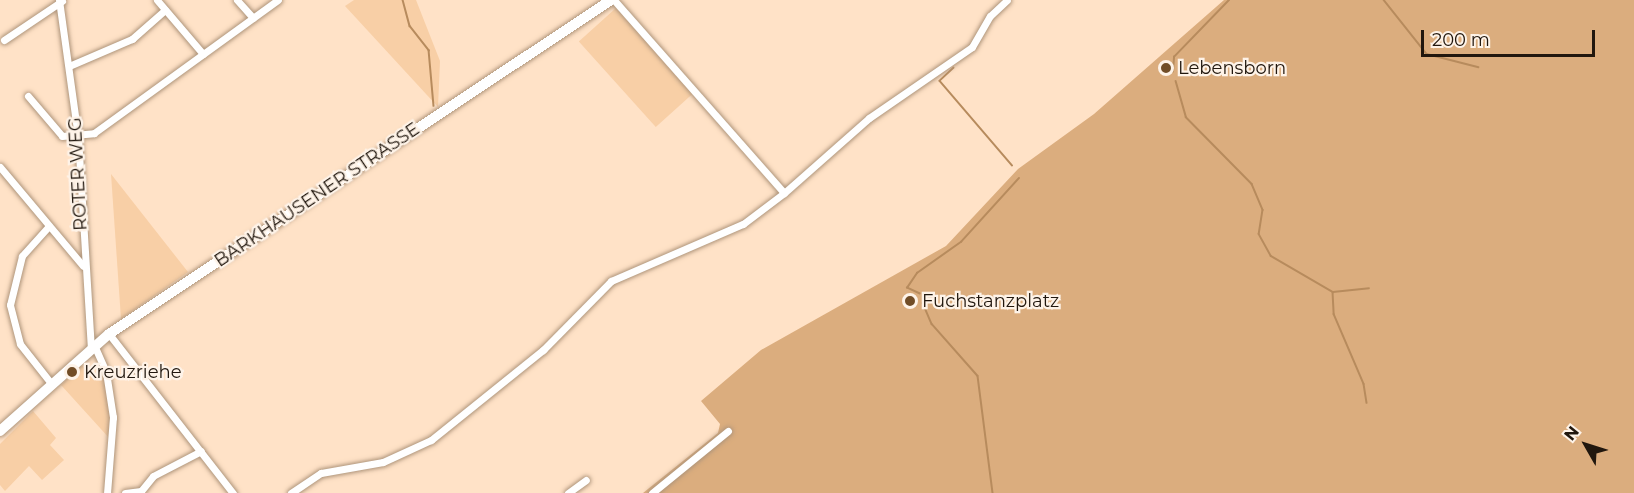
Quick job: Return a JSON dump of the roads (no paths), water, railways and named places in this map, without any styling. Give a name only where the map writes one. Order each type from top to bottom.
[{"type":"main road","name":"BARKHAUSENER STRASSE","points":[[0,431],[50,382],[109,334],[613,0]]},
{"type":"street","points":[[157,0],[204,54]]},
{"type":"street","points":[[237,0],[253,18]]},
{"type":"street","points":[[28,96],[62,136],[78,137],[94,133],[278,0]]},
{"type":"street","points":[[613,0],[784,193]]},
{"type":"street","points":[[291,493],[321,474],[383,462],[431,440],[543,351],[611,281],[743,224],[784,193],[869,118],[972,47],[990,16],[1007,0]]},
{"type":"street","name":"ROTER WEG","points":[[4,40],[61,1],[78,137],[83,266],[92,346],[106,372],[113,417],[107,493]]},
{"type":"street","points":[[69,66],[132,39],[165,10]]},
{"type":"street","points":[[0,167],[83,266]]},
{"type":"street","points":[[48,227],[22,256],[10,305],[20,344],[50,382]]},
{"type":"street","points":[[109,334],[233,493]]},
{"type":"street","points":[[652,493],[728,431]]},
{"type":"street","points":[[125,493],[141,491],[153,476],[201,452]]},
{"type":"street","points":[[568,493],[586,480]]},
{"type":"waterway","points":[[403,0],[410,26],[429,50],[434,106]]},
{"type":"waterway","points":[[1173,72],[1174,57],[1229,0]]},
{"type":"waterway","points":[[1384,0],[1427,54],[1478,67]]},
{"type":"waterway","points":[[954,68],[940,81],[1012,165]]},
{"type":"waterway","points":[[1176,81],[1186,117],[1252,184],[1263,210],[1259,234],[1271,256],[1333,292],[1334,314],[1364,384],[1367,403]]},
{"type":"waterway","points":[[920,294],[907,288],[917,273],[961,242],[1019,178]]},
{"type":"waterway","points":[[1333,292],[1369,288]]},
{"type":"waterway","points":[[923,303],[932,324],[978,376],[993,493]]},
{"type":"place","name":"Lebensborn","points":[[1166,68]]},
{"type":"place","name":"Fuchstanzplatz","points":[[910,301]]},
{"type":"place","name":"Kreuzriehe","points":[[72,372]]}]
